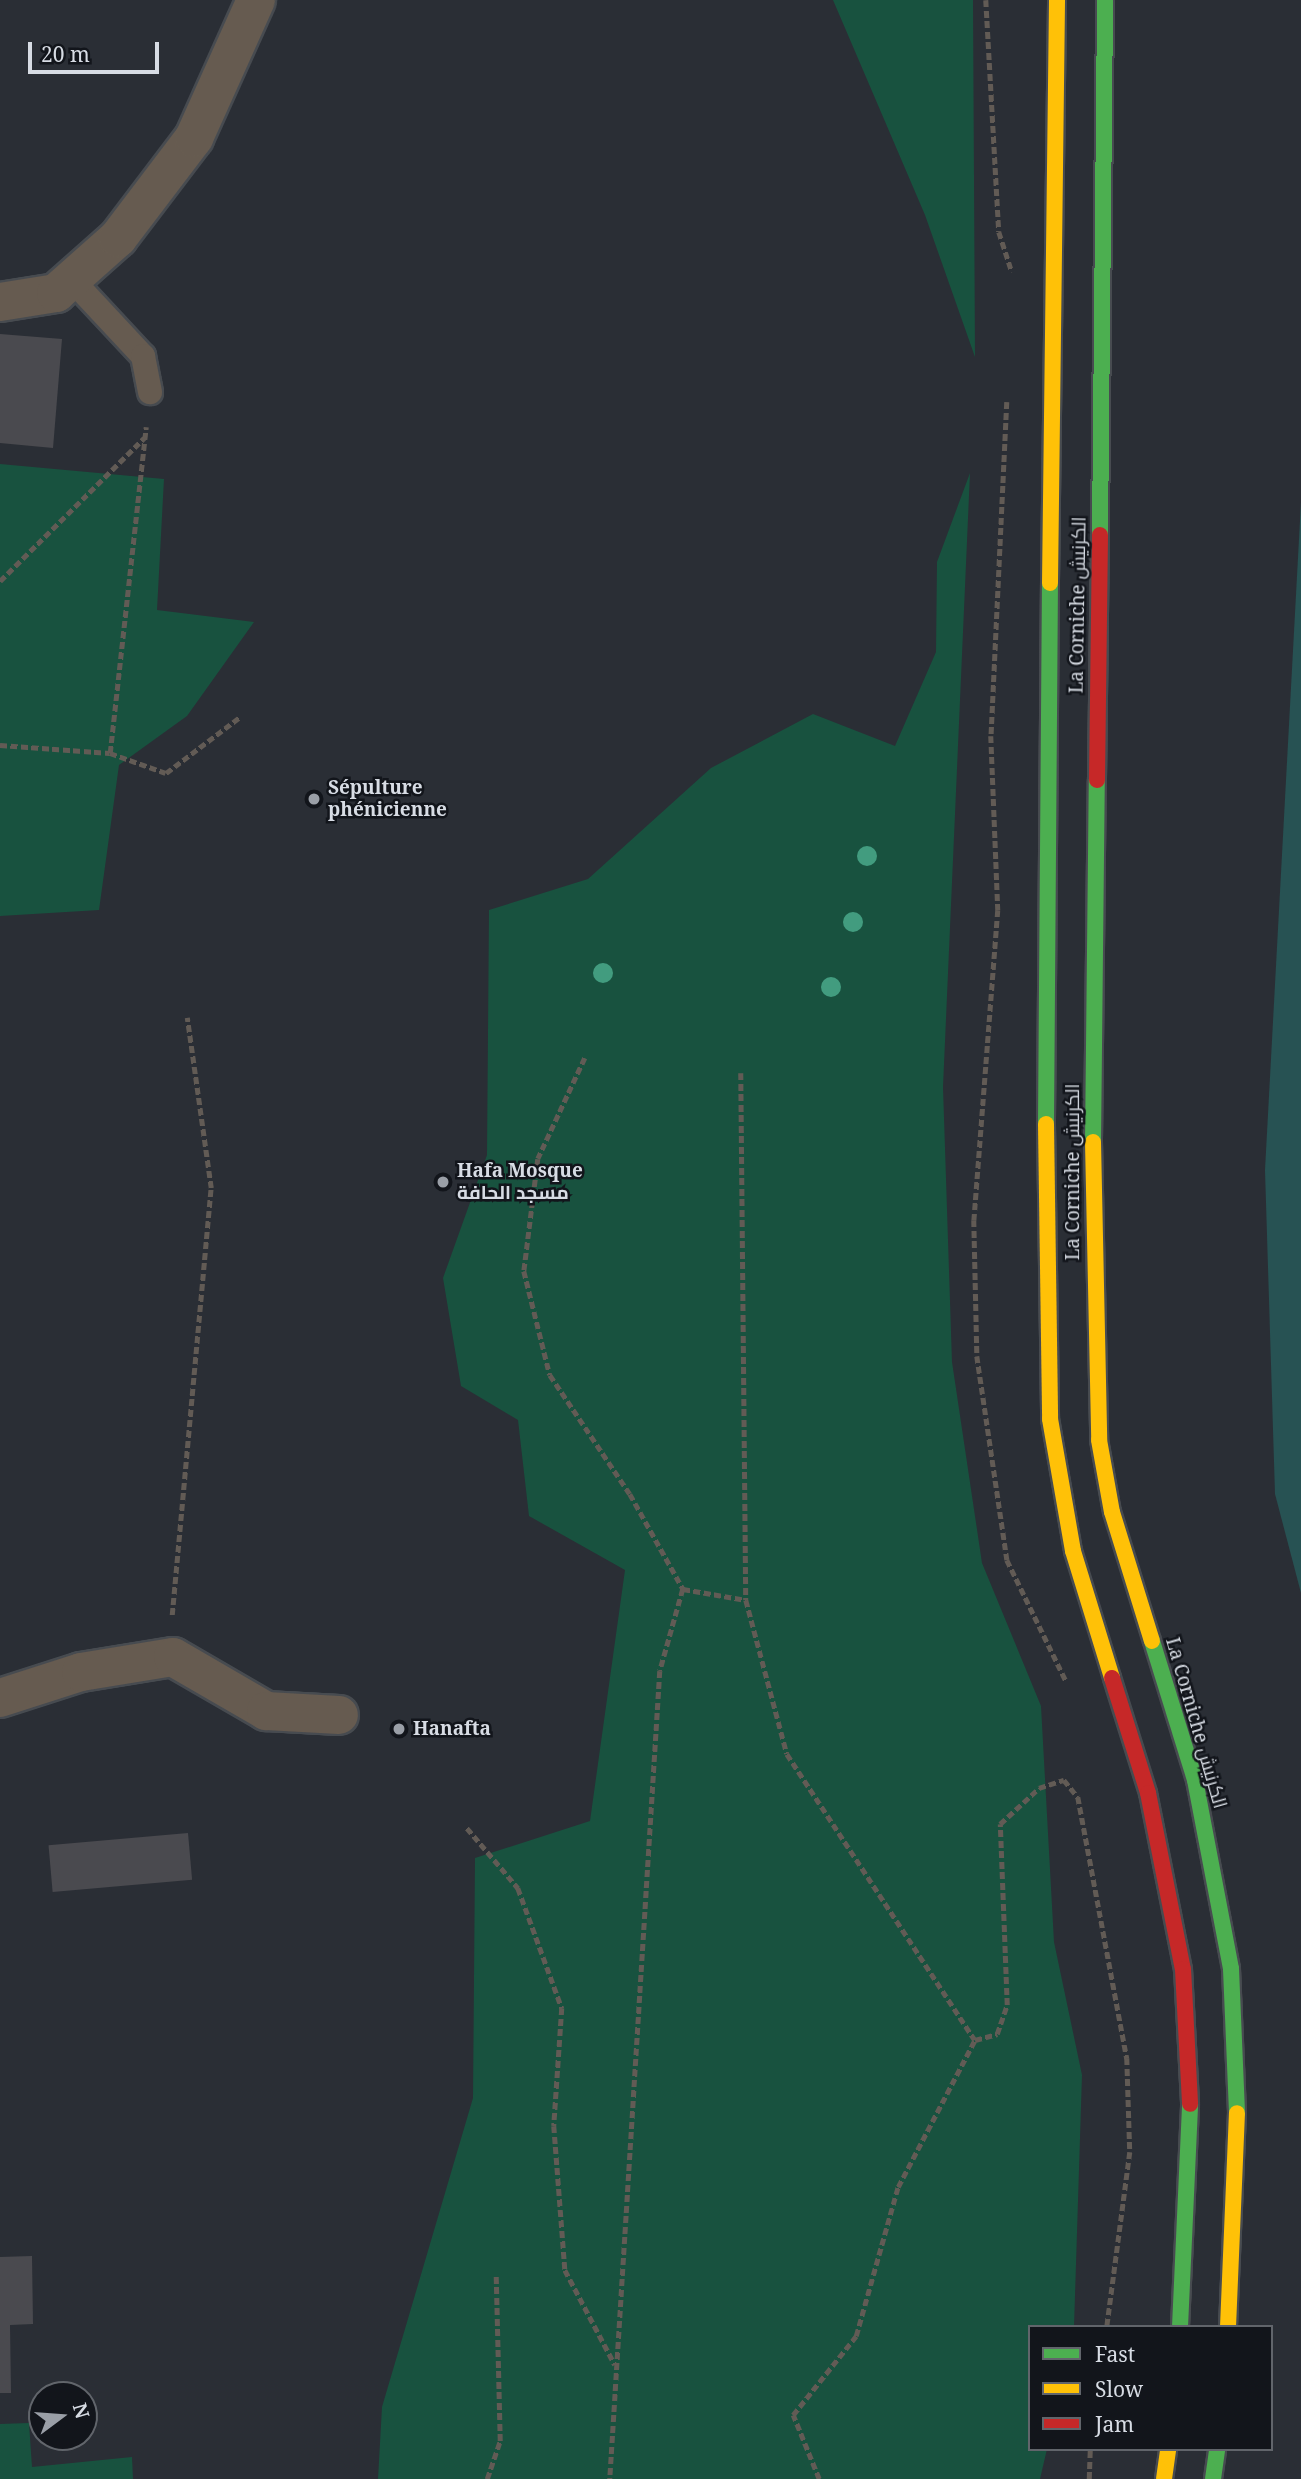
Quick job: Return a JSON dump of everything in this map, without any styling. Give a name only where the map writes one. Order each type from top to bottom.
[{"type":"main road","name":"La Corniche الكرنيش","points":[[1057,0],[1045,1029],[1050,1419],[1073,1551],[1148,1793],[1183,1969],[1192,2056],[1180,2325]]},
{"type":"main road","name":"La Corniche الكرنيش","points":[[1105,0],[1093,1191],[1099,1440],[1112,1512],[1195,1780],[1231,1969],[1238,2169],[1228,2325]]},
{"type":"main road","points":[[1164,2479],[1168,2451]]},
{"type":"main road","points":[[1213,2479],[1217,2451]]},
{"type":"street","points":[[0,302],[36,299],[74,281],[118,238],[194,138],[256,0]]},
{"type":"street","points":[[0,1698],[44,1681],[162,1657],[183,1659],[266,1711],[339,1715]]},
{"type":"lane","points":[[74,281],[143,356],[150,392]]},
{"type":"path","points":[[986,0],[1000,248],[1017,279]]},
{"type":"path","points":[[1009,390],[998,504],[991,736],[998,910],[979,1109],[977,1356],[1007,1560],[1074,1695]]},
{"type":"path","points":[[110,753],[150,392]]},
{"type":"path","points":[[0,581],[145,438]]},
{"type":"path","points":[[0,745],[110,753],[166,774],[240,717]]},
{"type":"path","points":[[162,1657],[178,1587],[211,1188],[187,1018]]},
{"type":"path","points":[[585,1058],[538,1159],[524,1271],[550,1375],[630,1494],[683,1589],[660,1671],[610,2479]]},
{"type":"path","points":[[741,1073],[746,1600],[787,1754],[975,2040]]},
{"type":"path","points":[[683,1589],[746,1600]]},
{"type":"path","points":[[820,2479],[793,2415],[856,2336],[898,2187],[975,2040],[997,2034],[1007,2005],[1000,1824],[1039,1788],[1065,1780],[1078,1797],[1127,2058],[1130,2152],[1108,2325]]},
{"type":"path","points":[[467,1828],[517,1888],[562,2008],[554,2126],[565,2270],[616,2368]]},
{"type":"path","points":[[487,2479],[500,2441],[496,2276]]},
{"type":"path","points":[[1089,2479],[1090,2451]]},
{"type":"shaded area","points":[[833,0],[973,0],[975,357],[925,215]]},
{"type":"shaded area","points":[[0,464],[164,479],[157,610],[254,622],[187,716],[119,765],[99,910],[0,916]]},
{"type":"shaded area","points":[[970,473],[943,1087],[952,1362],[982,1563],[1041,1706],[1054,1942],[1082,2075],[1074,2325],[1028,2325],[1028,2451],[1047,2451],[1040,2479],[378,2479],[382,2407],[473,2098],[475,1858],[590,1821],[625,1570],[529,1516],[518,1420],[461,1386],[443,1278],[487,1155],[489,910],[588,879],[711,768],[813,714],[895,746],[936,652],[937,562]]},
{"type":"shaded area","points":[[1301,502],[1301,1593],[1275,1494],[1265,1170]]},
{"type":"shaded area","points":[[28,2423],[28,2451],[31,2451],[32,2467],[132,2457],[133,2479],[0,2479],[0,2424]]},
{"type":"building","points":[[0,334],[62,339],[53,448],[0,443]]},
{"type":"building","points":[[188,1833],[192,1880],[53,1892],[49,1845]]},
{"type":"building","points":[[32,2256],[33,2324],[10,2325],[11,2393],[0,2393],[0,2257]]},
{"type":"traffic: fast","points":[[1100,535],[1105,0]]},
{"type":"traffic: fast","points":[[1046,1124],[1050,583]]},
{"type":"traffic: fast","points":[[1093,1142],[1097,780]]},
{"type":"traffic: fast","points":[[1152,1641],[1195,1780],[1231,1969],[1237,2113]]},
{"type":"traffic: fast","points":[[1180,2325],[1190,2104]]},
{"type":"traffic: fast","points":[[1213,2479],[1217,2451]]},
{"type":"traffic: slow","points":[[1050,583],[1057,0]]},
{"type":"traffic: slow","points":[[1046,1124],[1050,1419],[1073,1551],[1112,1678]]},
{"type":"traffic: slow","points":[[1093,1142],[1099,1440],[1112,1512],[1152,1641]]},
{"type":"traffic: slow","points":[[1228,2325],[1237,2113]]},
{"type":"traffic: slow","points":[[1164,2479],[1168,2451]]},
{"type":"traffic: jam","points":[[1097,780],[1100,535]]},
{"type":"traffic: jam","points":[[1112,1678],[1148,1793],[1183,1969],[1190,2104]]},
{"type":"place","name":"Sépulture phénicienne","points":[[314,799]]},
{"type":"place","name":"Hafa Mosque مسجد الحافة","points":[[443,1182]]},
{"type":"place","name":"Hanafta","points":[[399,1729]]}]
